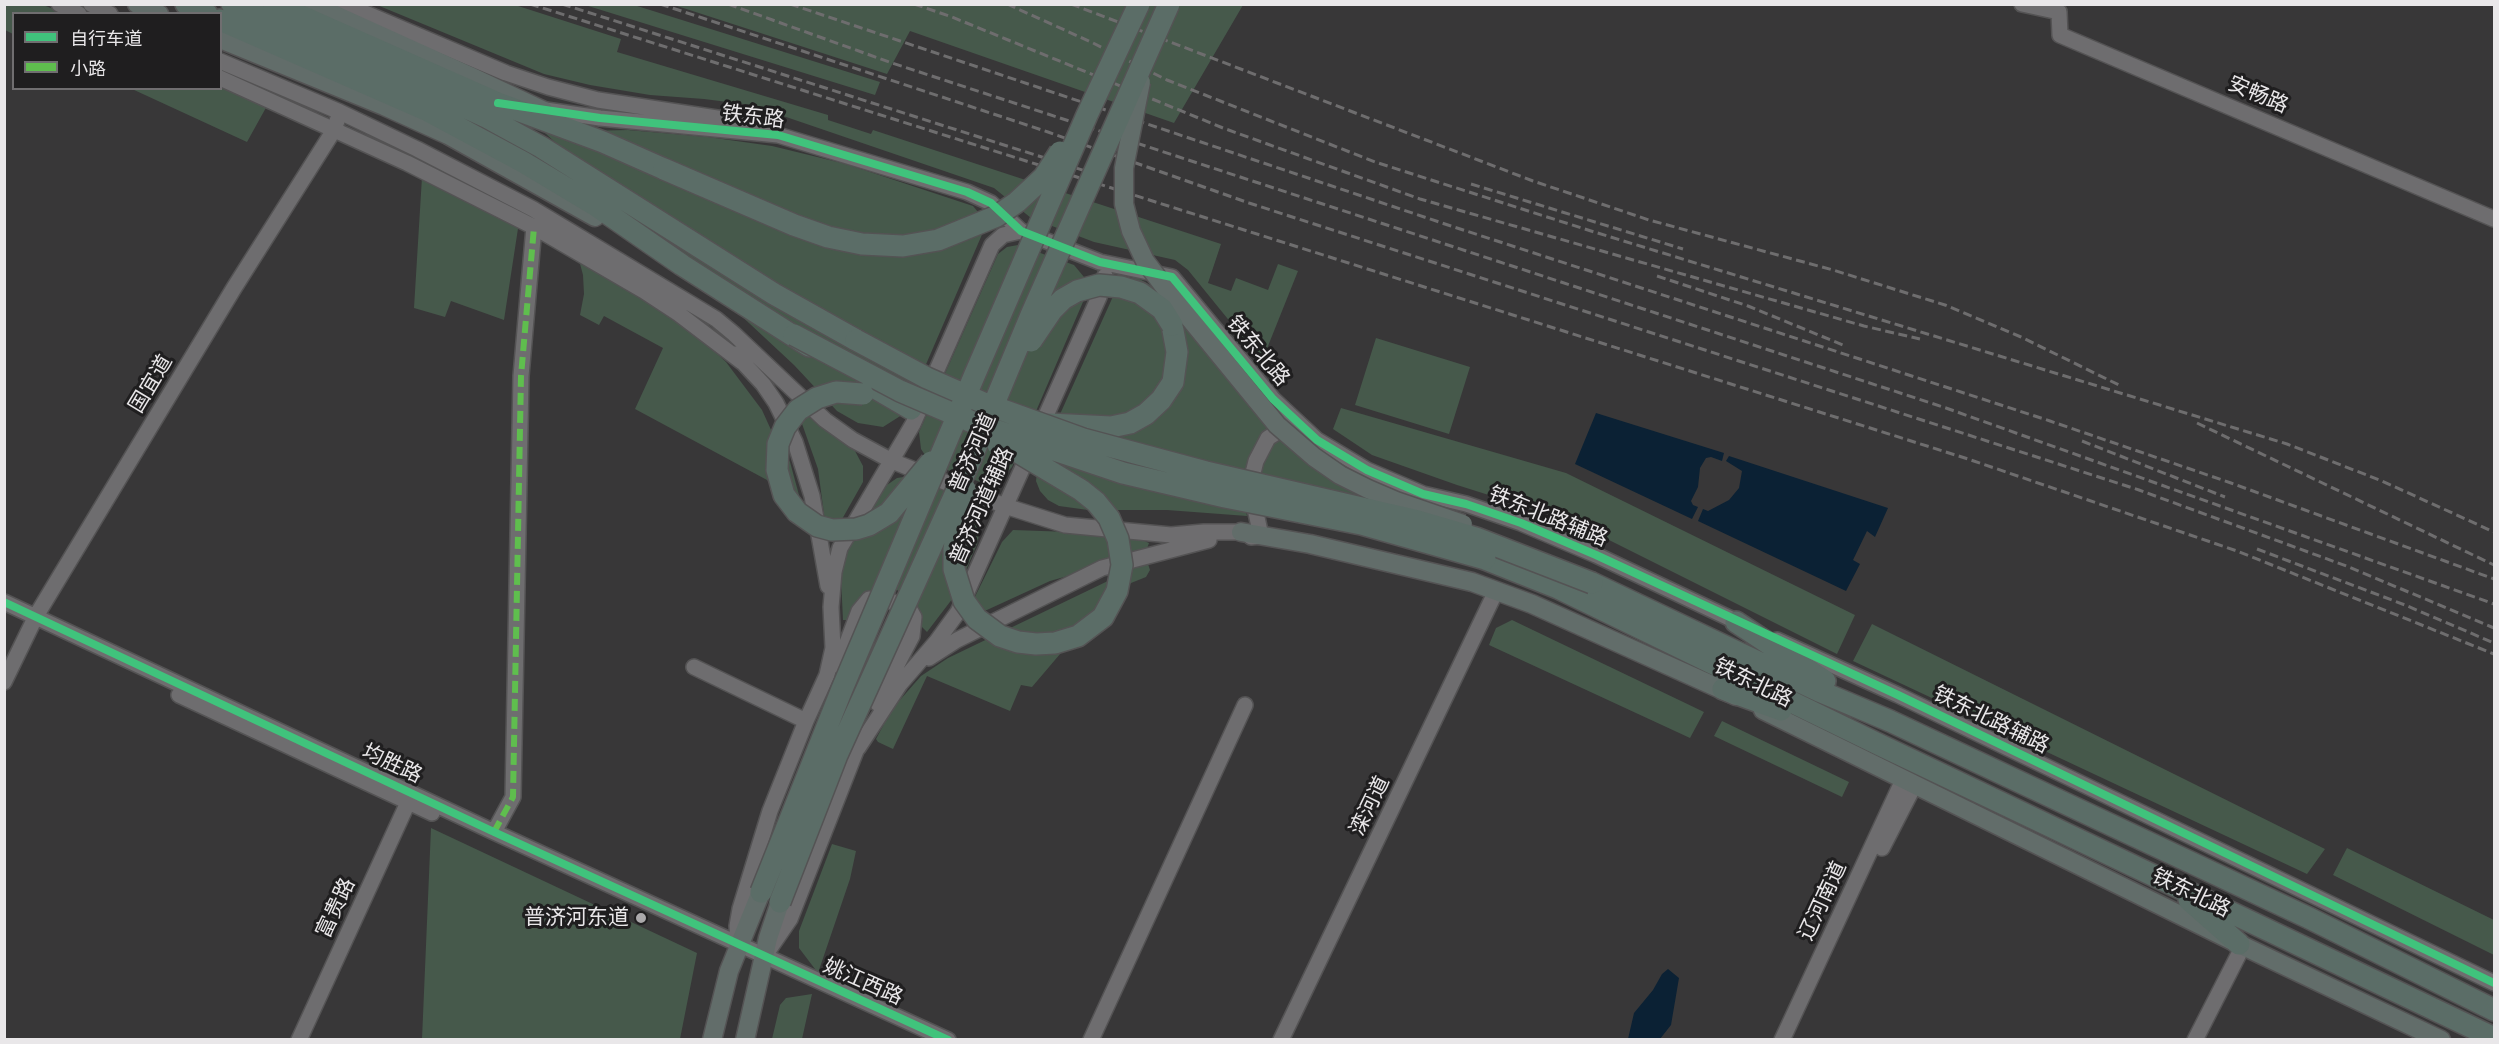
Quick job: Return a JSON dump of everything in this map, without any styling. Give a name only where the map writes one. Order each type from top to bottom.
[{"type":"highway","points":[[186,4],[203,12]]},
{"type":"highway","points":[[232,4],[385,70],[488,118],[540,147],[806,314],[927,378],[981,414]]},
{"type":"highway","points":[[274,4],[498,103],[603,142],[794,225],[828,237],[879,245],[917,244],[938,240],[981,224],[1017,202],[1044,177],[1087,115]]},
{"type":"highway","name":"普济河道","points":[[761,892],[842,689],[1087,115],[1139,4]]},
{"type":"highway","name":"普济河道","points":[[780,902],[837,755],[971,459],[1169,4]]},
{"type":"highway","points":[[222,21],[447,121],[523,162],[589,202],[682,265],[795,334],[900,391],[981,414]]},
{"type":"highway","points":[[1004,382],[1052,310],[1063,299],[1077,291],[1099,285],[1121,287],[1140,293],[1162,309],[1175,332],[1177,362],[1173,382],[1154,407],[1138,419],[1111,426],[1045,424]]},
{"type":"highway","points":[[795,334],[844,370],[911,409],[944,425],[1016,451],[1084,470],[1123,473]]},
{"type":"highway","points":[[911,409],[852,391],[827,394],[798,410],[785,427],[778,444],[776,461],[780,486],[790,503],[806,519],[824,529],[842,530],[869,525],[889,513],[948,441]]},
{"type":"highway","name":"铁东北路","points":[[981,414],[1045,424],[1109,448],[1418,520],[1476,538],[1592,583],[2298,913],[2494,1010]]},
{"type":"highway","name":"铁东北路","points":[[981,414],[1123,473],[1225,497],[1361,524],[1485,559],[1558,588],[1880,745],[2494,1038]]},
{"type":"highway","points":[[971,459],[954,549],[956,577],[964,601],[977,619],[1000,636],[1031,644],[1062,642],[1089,630],[1109,609],[1120,583],[1122,565],[1120,544],[1113,525],[1096,502],[1081,490],[1016,451]]},
{"type":"highway","points":[[1736,622],[1796,663],[1890,721]]},
{"type":"highway","points":[[1723,689],[1880,745]]},
{"type":"highway","points":[[2170,883],[2243,946]]},
{"type":"main road","points":[[137,4],[155,12]]},
{"type":"main road","name":"铁东路","points":[[311,4],[538,109],[603,142]]},
{"type":"main road","points":[[222,40],[384,106],[448,135],[682,265]]},
{"type":"main road","points":[[1147,53],[1124,168],[1124,204],[1131,231],[1146,261],[1168,293],[1249,392],[1277,425],[1314,457],[1340,475],[1396,501],[1522,545],[1592,583]]},
{"type":"main road","points":[[1241,532],[1310,544],[1432,571],[1532,604],[1723,689],[1909,783],[2441,1040]]},
{"type":"main road","points":[[712,1040],[725,984],[761,892]]},
{"type":"main road","points":[[745,1040],[763,961],[780,902]]},
{"type":"street","points":[[59,4],[75,12]]},
{"type":"street","points":[[91,4],[106,12]]},
{"type":"street","points":[[344,4],[528,81],[598,100],[730,120],[778,135]]},
{"type":"street","name":"安畅路","points":[[2022,4],[2059,12],[2060,35],[2494,219]]},
{"type":"street","points":[[222,62],[340,112],[485,183],[664,288],[716,319],[825,420],[853,440],[892,461],[1005,506],[1065,525],[1171,535],[1241,532]]},
{"type":"street","points":[[222,79],[407,163],[534,227],[644,291],[679,314],[742,362]]},
{"type":"street","name":"铁东路","points":[[498,103],[632,122],[778,135],[967,192],[991,203],[1021,231]]},
{"type":"street","name":"国宜道","points":[[4,682],[34,620],[234,288],[334,130],[340,112]]},
{"type":"street","points":[[494,832],[513,797],[521,376],[534,227]]},
{"type":"street","name":"铁东北路","points":[[1021,231],[1100,261],[1172,277],[1273,399],[1317,440],[1367,470],[1423,494],[1466,504]]},
{"type":"street","name":"普济河道辅路","points":[[827,675],[833,648],[831,607],[834,572],[840,548],[912,424],[992,245],[1003,235],[1021,231]]},
{"type":"street","name":"普济河道辅路","points":[[858,748],[888,700],[958,612],[1104,284],[1105,271],[1100,261]]},
{"type":"street","points":[[664,288],[742,362],[776,403],[799,450],[812,496],[831,607]]},
{"type":"street","points":[[910,673],[957,640],[1102,568],[1206,540],[1261,536],[1250,485],[1256,461],[1268,438],[1284,428],[1308,432]]},
{"type":"street","name":"铁东北路辅路","points":[[1466,504],[1521,523],[1596,555],[1736,622],[1898,695],[2494,983]]},
{"type":"street","name":"滦河道","points":[[1281,1040],[1496,591]]},
{"type":"street","name":"普济河道辅路","points":[[737,949],[740,909],[770,811],[806,721],[827,675],[847,644],[864,603],[869,599],[886,599],[910,610],[914,617],[912,636],[864,729],[790,919],[763,961]]},
{"type":"street","name":"均胜路","points":[[4,602],[34,620],[410,798],[763,961]]},
{"type":"street","name":"均胜路","points":[[4,613],[34,620]]},
{"type":"street","points":[[694,667],[806,721]]},
{"type":"street","points":[[1091,1040],[1245,705]]},
{"type":"street","name":"辽河南道","points":[[1782,1040],[1909,783]]},
{"type":"street","name":"辽河南道","points":[[1790,1040],[1909,783]]},
{"type":"street","name":"均胜路","points":[[410,798],[494,832],[737,949]]},
{"type":"street","name":"富贵路","points":[[299,1040],[410,798]]},
{"type":"street","points":[[2195,1040],[2243,946]]},
{"type":"street","points":[[2200,1040],[2243,946]]},
{"type":"street","name":"姚江西路","points":[[763,961],[925,1040]]},
{"type":"street","name":"姚江西路","points":[[763,961],[948,1040]]},
{"type":"green space","points":[[5,5],[43,5],[61,12],[12,12],[12,34],[5,30]]},
{"type":"green space","points":[[377,5],[515,5],[621,39],[617,52],[828,115],[828,120],[871,134],[873,130],[1221,244],[1208,283],[1231,291],[1236,278],[1268,290],[1278,264],[1298,271],[1262,361],[1188,270],[1175,260],[1094,242],[1031,218],[994,188],[751,105],[650,95],[590,85],[544,74]]},
{"type":"green space","points":[[585,5],[634,5],[880,82],[875,95]]},
{"type":"green space","points":[[674,5],[1243,5],[1174,123],[910,31],[887,74]]},
{"type":"green space","points":[[222,83],[268,104],[247,142],[134,90],[222,90]]},
{"type":"green space","points":[[628,130],[708,137],[772,146],[846,164],[973,206],[987,223],[905,413],[883,427],[858,423],[837,411],[794,365],[544,132]]},
{"type":"green space","points":[[422,177],[519,222],[504,320],[451,301],[445,317],[414,308]]},
{"type":"green space","points":[[1018,245],[1074,265],[1084,277],[1089,288],[1012,467],[998,482],[983,483],[931,464],[921,449],[919,432],[998,254],[1007,247]]},
{"type":"green space","points":[[579,260],[680,323],[726,362],[762,410],[790,462],[799,495],[793,503],[767,480],[635,409],[663,348],[604,316],[599,325],[580,315],[584,294]]},
{"type":"green space","points":[[1136,277],[1152,286],[1272,430],[1241,490],[1247,516],[1167,510],[1088,510],[1059,506],[1048,500],[1040,491],[1036,481],[1037,471],[1061,412],[1115,292],[1124,281]]},
{"type":"green space","points":[[1376,338],[1470,367],[1449,434],[1355,405]]},
{"type":"green space","points":[[795,404],[855,451],[863,466],[863,482],[828,544],[818,469]]},
{"type":"green space","points":[[1341,408],[1566,473],[1855,615],[1837,654],[1571,521],[1372,455],[1333,429]]},
{"type":"green space","points":[[1278,436],[1359,492],[1355,496],[1256,476],[1263,454]]},
{"type":"green space","points":[[910,476],[968,501],[979,515],[981,525],[977,544],[956,594],[927,632],[919,624],[907,596],[897,590],[875,591],[849,620],[843,620],[841,579],[848,543],[887,485],[897,478]]},
{"type":"green space","points":[[1013,530],[1128,534],[1149,543],[1145,554],[1050,581],[963,621],[1002,542]]},
{"type":"green space","points":[[1148,564],[1150,570],[1146,577],[1131,583],[1066,647],[1032,687],[1021,685],[1010,711],[927,676],[893,749],[876,739],[892,709],[921,676],[948,658],[1139,566]]},
{"type":"green space","points":[[1512,620],[1704,712],[1690,738],[1489,645],[1496,628]]},
{"type":"green space","points":[[1872,624],[2325,849],[2307,874],[1853,661]]},
{"type":"green space","points":[[1722,721],[1849,782],[1842,797],[1714,736]]},
{"type":"green space","points":[[431,828],[697,953],[680,1039],[422,1039]]},
{"type":"green space","points":[[832,844],[856,851],[850,879],[818,973],[799,948],[799,931]]},
{"type":"green space","points":[[2347,848],[2494,920],[2494,955],[2333,875]]},
{"type":"green space","points":[[812,994],[802,1039],[772,1039],[780,1005],[786,998]]},
{"type":"water","points":[[1596,413],[1724,453],[1722,461],[1711,457],[1706,458],[1700,468],[1698,487],[1691,501],[1698,507],[1692,519],[1575,464]]},
{"type":"water","points":[[1729,456],[1888,508],[1875,537],[1867,531],[1853,560],[1860,564],[1846,591],[1698,521],[1703,509],[1708,511],[1729,500],[1739,488],[1742,471],[1726,461]]},
{"type":"water","points":[[1668,969],[1679,978],[1671,1025],[1660,1039],[1628,1039],[1634,1013]]},
{"type":"railway","points":[[530,4],[1968,459],[2237,551],[2494,654]]},
{"type":"railway","points":[[562,4],[1095,174]]},
{"type":"railway","points":[[660,4],[1048,132],[1249,203],[2139,490],[2349,567],[2494,628]]},
{"type":"railway","points":[[728,4],[892,63],[1946,408],[2494,604]]},
{"type":"railway","points":[[790,4],[1451,226],[2050,421],[2231,483],[2494,579]]},
{"type":"railway","points":[[914,4],[952,17],[1223,128],[1420,199],[1864,326],[1920,339]]},
{"type":"railway","points":[[1007,4],[1167,80],[1375,162],[1591,231],[2287,444],[2382,481],[2494,532]]},
{"type":"railway","points":[[1071,4],[1533,181],[1649,220],[1833,270],[1945,305],[2021,337],[2121,386]]},
{"type":"railway","points":[[1471,184],[1683,249]]},
{"type":"railway","points":[[1657,276],[1748,306],[1843,345]]},
{"type":"railway","points":[[2197,423],[2494,565]]},
{"type":"railway","points":[[2082,441],[2225,497]]},
{"type":"railway","points":[[2257,549],[2405,605],[2494,643]]},
{"type":"marked path","points":[[494,832],[513,797],[521,376],[534,227]]},
{"type":"cycle path","points":[[498,103],[600,118],[778,135],[967,192],[991,203],[1021,231],[1100,262],[1172,277],[1273,399],[1317,440],[1367,470],[1423,494],[1466,504],[1521,523],[1596,555],[1898,695],[2494,983]]},
{"type":"cycle path","points":[[4,602],[494,832],[948,1040]]},
{"type":"place","name":"普济河东道","points":[[641,918]]}]
